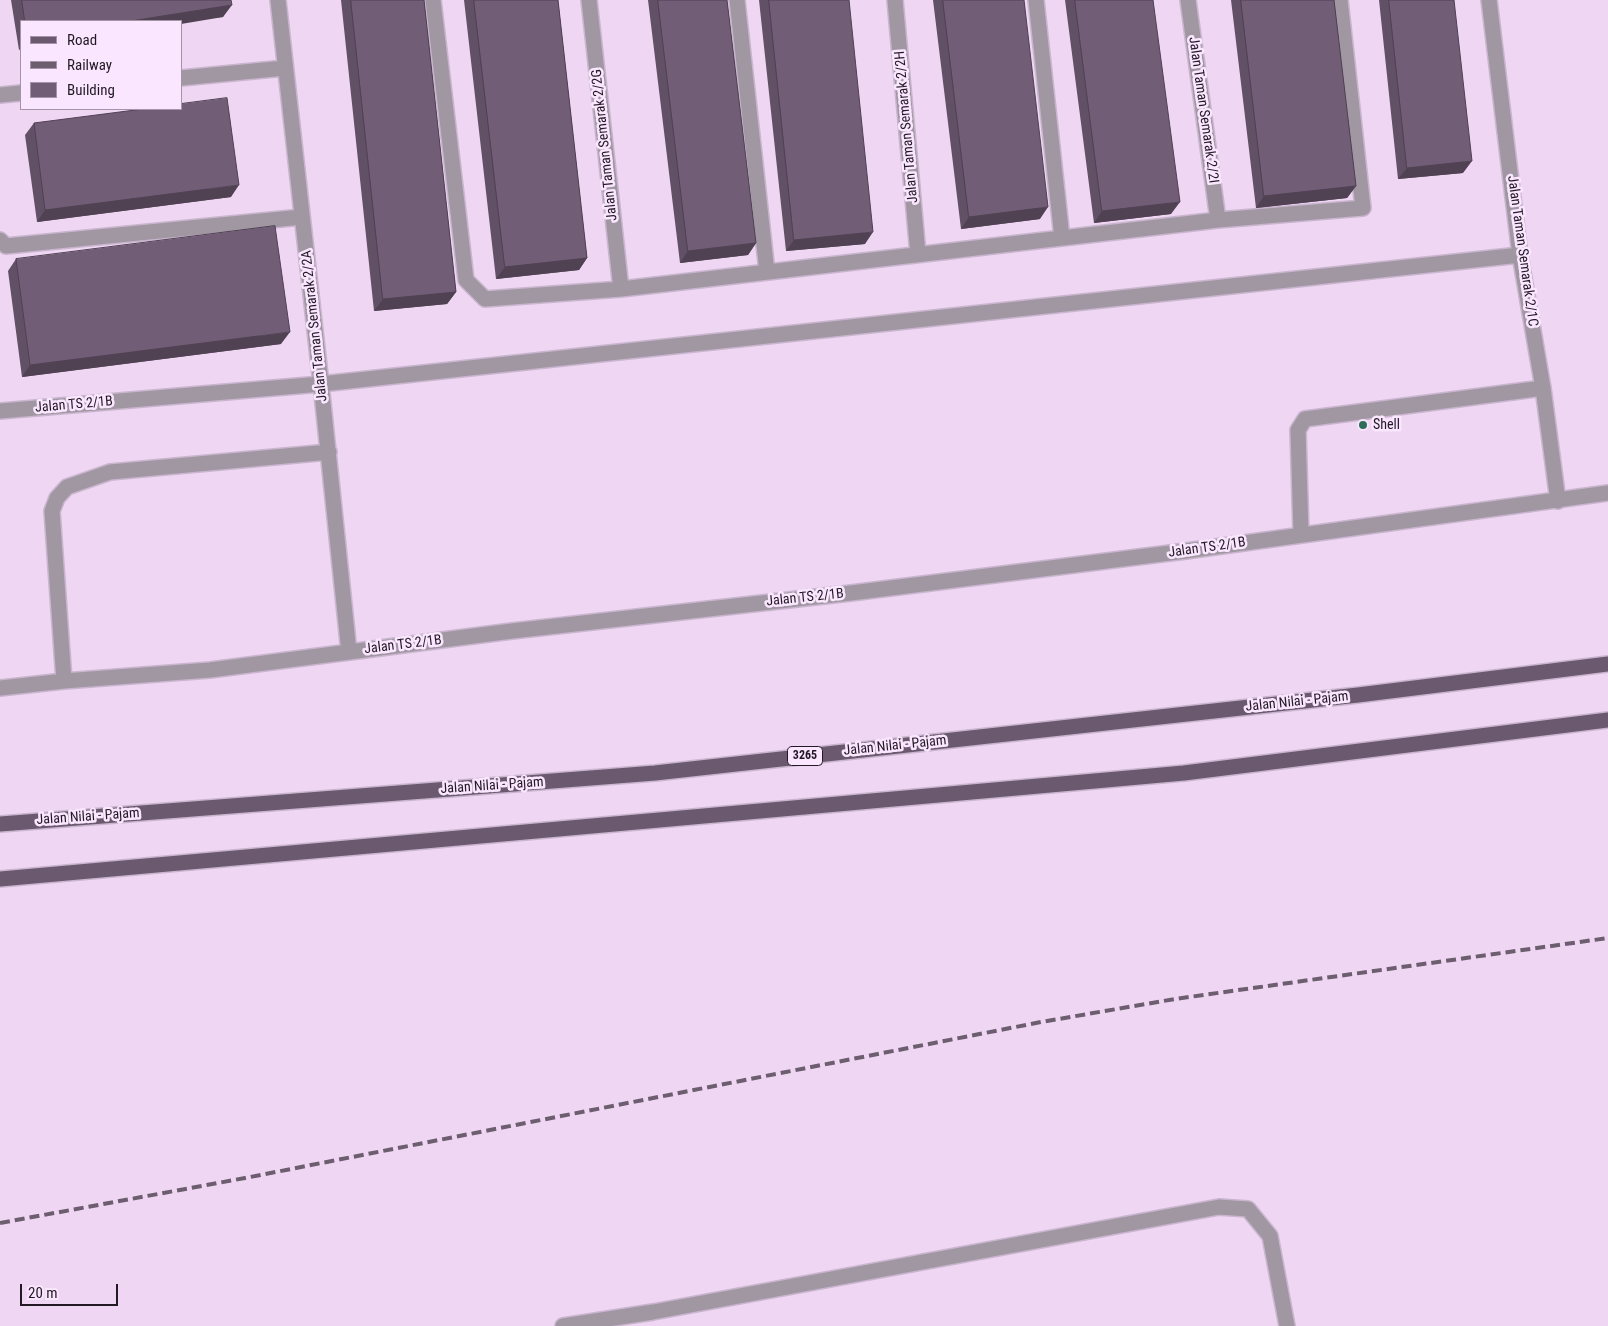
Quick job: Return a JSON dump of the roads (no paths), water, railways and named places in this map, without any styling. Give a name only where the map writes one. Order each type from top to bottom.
[{"type":"main road","points":[[1585,667],[1608,653]]},
{"type":"main road","name":"Jalan Nilai - Pajam","points":[[0,824],[655,773],[1358,695],[1608,664]]},
{"type":"main road","points":[[0,880],[1174,774],[1608,720]]},
{"type":"street","name":"Jalan Taman Semarak 2/2A","points":[[278,0],[284,68],[329,452],[349,652]]},
{"type":"street","points":[[433,0],[466,280],[485,299],[620,289],[1218,220],[1363,208],[1340,0]]},
{"type":"street","name":"Jalan Taman Semarak 2/2G","points":[[589,0],[620,289]]},
{"type":"street","points":[[738,0],[767,272]]},
{"type":"street","name":"Jalan Taman Semarak 2/2H","points":[[895,0],[918,254]]},
{"type":"street","points":[[1036,0],[1062,238]]},
{"type":"street","name":"Jalan Taman Semarak 2/2I","points":[[1188,0],[1218,220]]},
{"type":"street","name":"Jalan Taman Semarak 2/1C","points":[[1490,0],[1520,255],[1543,388],[1558,501]]},
{"type":"street","points":[[182,78],[284,68]]},
{"type":"street","points":[[0,95],[20,93]]},
{"type":"street","points":[[3,243],[302,216]]},
{"type":"street","name":"Jalan TS 2/1B","points":[[0,411],[321,384],[1520,255]]},
{"type":"street","points":[[1301,534],[1298,430],[1305,418],[1543,388]]},
{"type":"street","points":[[64,681],[52,511],[57,498],[67,487],[110,472],[329,452]]},
{"type":"street","name":"Jalan TS 2/1B","points":[[0,688],[64,681],[210,670],[512,631],[851,593],[1186,551],[1608,493]]},
{"type":"street","points":[[563,1326],[663,1310],[1219,1207],[1248,1209],[1270,1236],[1287,1326]]},
{"type":"railway","points":[[0,1223],[245,1178],[1041,1022],[1175,999],[1608,938]]},
{"type":"place","name":"Shell","points":[[1363,425]]}]
